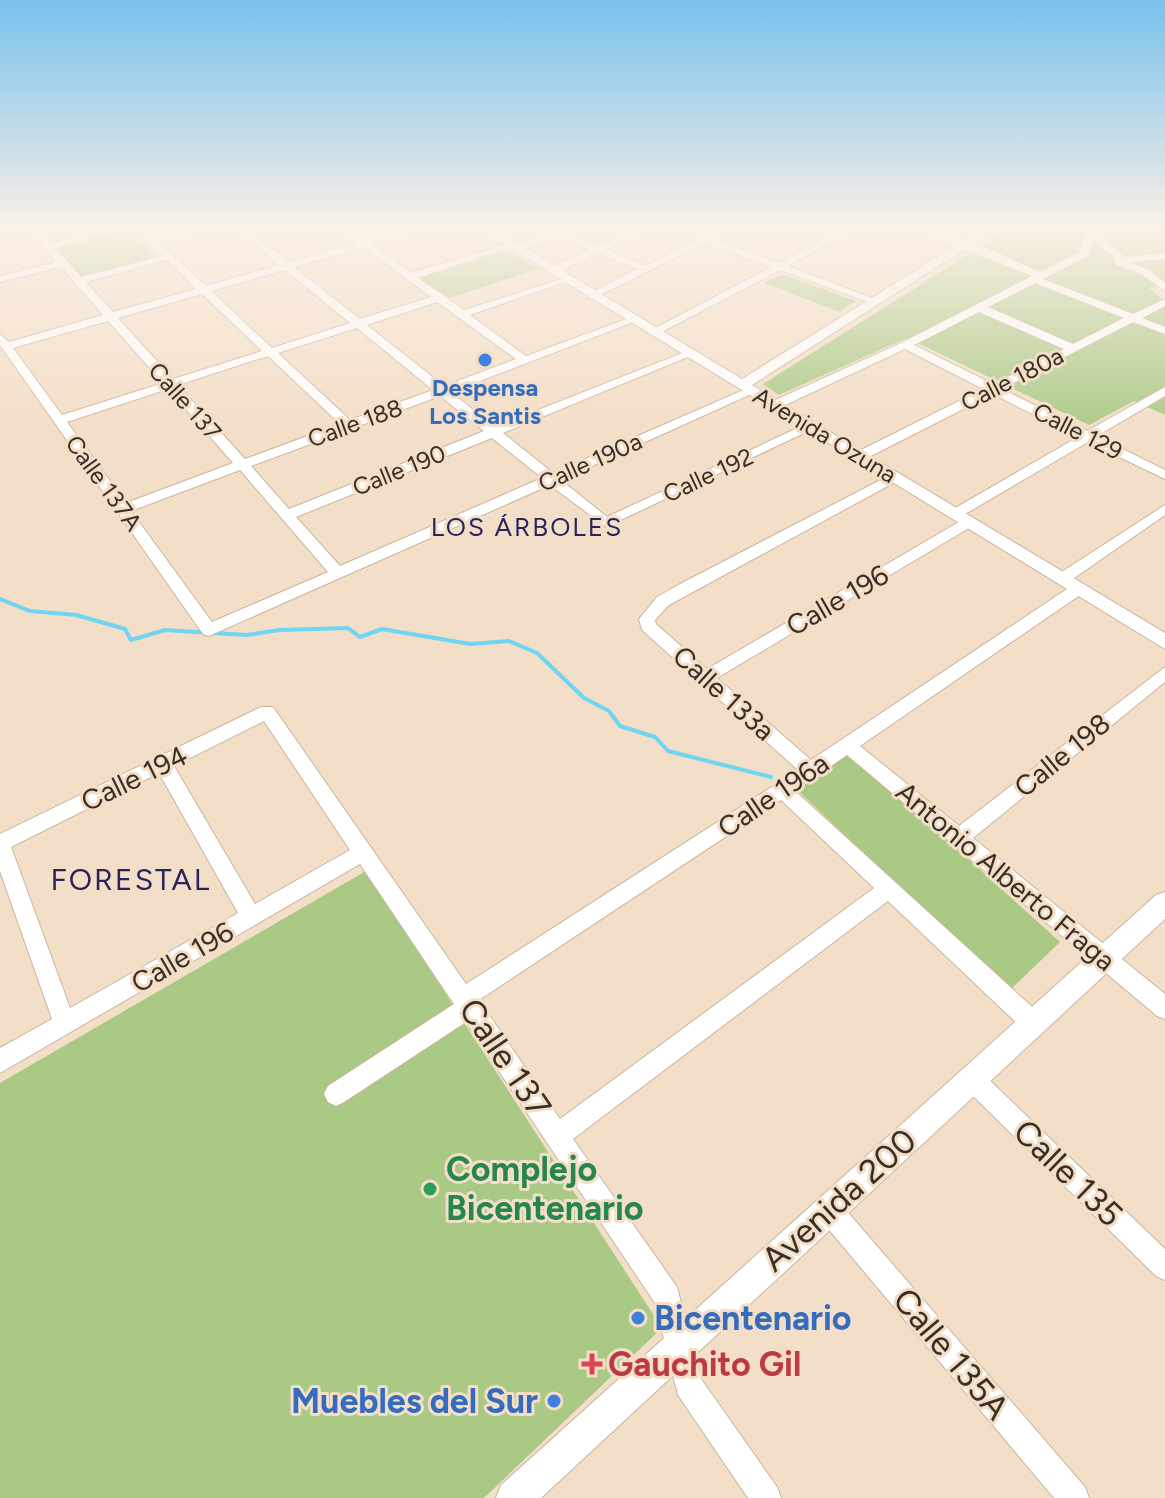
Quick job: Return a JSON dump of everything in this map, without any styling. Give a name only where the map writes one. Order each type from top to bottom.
[{"type":"main road","name":"Avenida Ozuna","points":[[597,299],[1165,642]]},
{"type":"main road","points":[[747,388],[878,299]]},
{"type":"main road","name":"Avenida 200","points":[[519,1496],[1165,903]]},
{"type":"street","name":"Calle 137","points":[[94,299],[338,573]]},
{"type":"street","points":[[2,342],[172,299]]},
{"type":"street","points":[[213,299],[348,425]]},
{"type":"street","points":[[329,299],[554,479]]},
{"type":"street","points":[[59,420],[435,299]]},
{"type":"street","points":[[439,299],[525,360]]},
{"type":"street","points":[[461,315],[507,299]]},
{"type":"street","points":[[654,333],[718,299]]},
{"type":"street","points":[[869,299],[875,301]]},
{"type":"street","points":[[775,405],[905,345],[994,299]]},
{"type":"street","points":[[1089,299],[1165,331]]},
{"type":"street","name":"Calle 180a","points":[[860,456],[1165,302]]},
{"type":"street","points":[[978,307],[1072,348]]},
{"type":"street","name":"Calle 188","points":[[123,509],[633,320]]},
{"type":"street","name":"Calle 137A","points":[[2,342],[209,630]]},
{"type":"street","name":"Calle 129","points":[[905,345],[1165,475]]},
{"type":"street","name":"Calle 190","points":[[287,515],[689,354]]},
{"type":"street","name":"Calle 190a","points":[[209,630],[554,479],[747,388]]},
{"type":"street","name":"Calle 196","points":[[706,677],[1088,436],[1165,391]]},
{"type":"street","name":"Calle 192","points":[[554,479],[606,523],[811,427]]},
{"type":"street","name":"Calle 133a","points":[[810,770],[648,626],[647,619],[651,612],[685,588],[894,477]]},
{"type":"street","name":"Calle 196a","points":[[336,1094],[847,745],[1070,584],[1165,509]]},
{"type":"street","name":"Calle 198","points":[[959,838],[1165,673]]},
{"type":"street","name":"Calle 137","points":[[267,712],[667,1297],[688,1385],[766,1498]]},
{"type":"street","name":"Calle 194","points":[[0,843],[267,712]]},
{"type":"street","name":"Antonio Alberto Fraga","points":[[847,745],[1165,1008]]},
{"type":"street","points":[[163,764],[251,917]]},
{"type":"street","points":[[782,790],[1033,1023]]},
{"type":"street","points":[[0,843],[65,1024]]},
{"type":"street","name":"Calle 196","points":[[0,1061],[364,852]]},
{"type":"street","points":[[557,1136],[888,889]]},
{"type":"street","name":"Calle 135","points":[[972,1079],[1165,1267]]},
{"type":"street","name":"Calle 135A","points":[[829,1210],[1074,1498]]},
{"type":"green space","points":[[806,299],[855,301],[840,312]]},
{"type":"green space","points":[[898,299],[1165,301],[1165,415],[1134,401],[1089,425],[907,338],[779,395],[763,384]]},
{"type":"green space","points":[[849,751],[1060,942],[1010,990],[796,789]]},
{"type":"green space","points":[[366,871],[662,1328],[484,1498],[0,1498],[0,1083]]},
{"type":"waterway","points":[[0,599],[30,611],[76,615],[125,629],[131,640],[165,630],[247,635],[279,630],[348,628],[360,637],[382,629],[470,644],[509,641],[537,653],[584,698],[609,711],[620,726],[655,737],[668,751],[771,777]]},
{"type":"place","name":"Despensa Los Santis","points":[[485,360]]},
{"type":"place","name":"Complejo Bicentenario","points":[[430,1189]]},
{"type":"place","name":"Bicentenario","points":[[638,1318]]},
{"type":"place","name":"Gauchito Gil","points":[[592,1364]]},
{"type":"place","name":"Muebles del Sur","points":[[554,1401]]},
{"type":"district","name":"LOS ÁRBOLES","points":[[527,527]]},
{"type":"district","name":"FORESTAL","points":[[131,879]]}]
